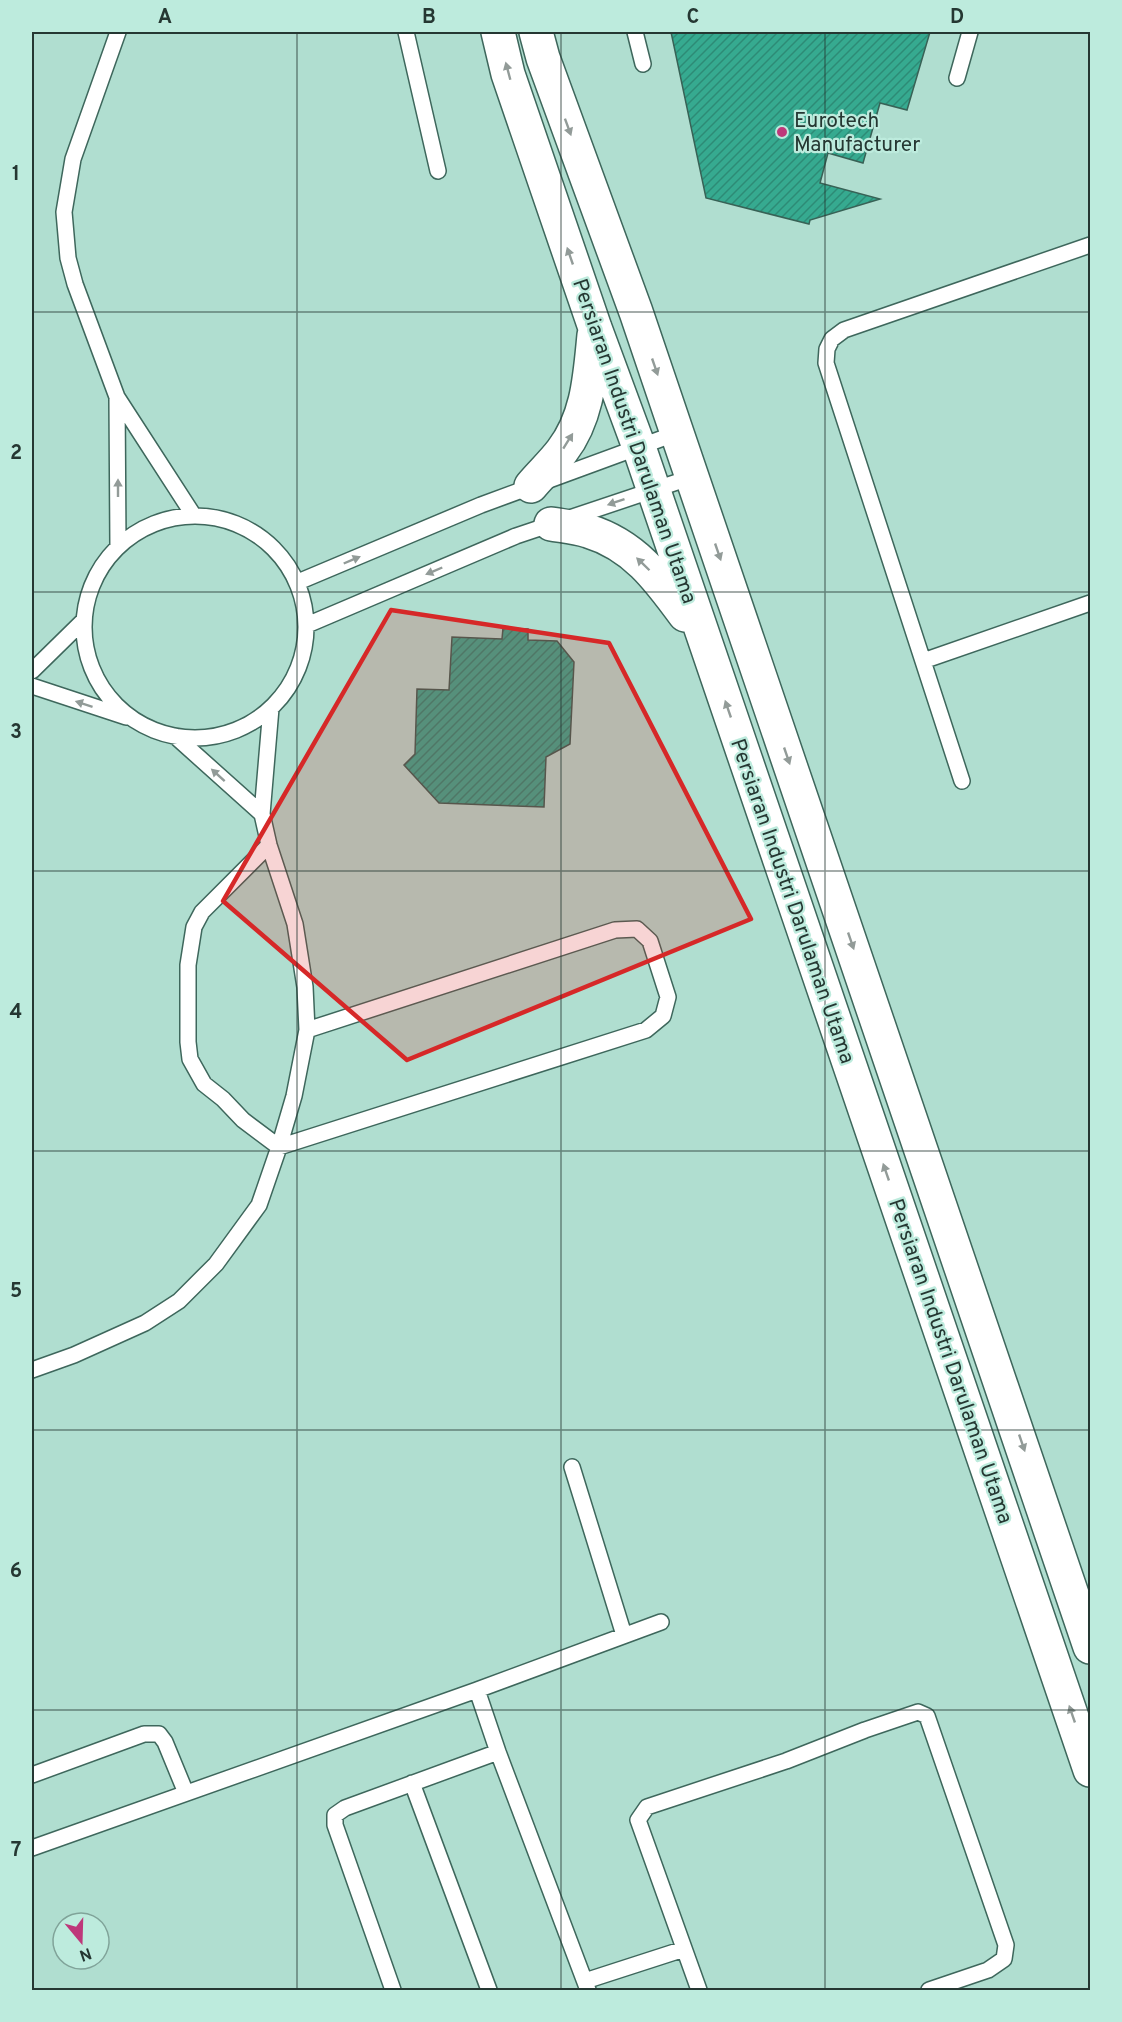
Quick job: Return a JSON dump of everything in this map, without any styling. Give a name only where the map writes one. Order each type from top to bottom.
[{"type":"street","name":"Persiaran Industri Darulaman Utama","points":[[498,32],[508,74],[595,328],[639,447],[1090,1770]]},
{"type":"street","name":"Persiaran Industri Darulaman Utama","points":[[536,32],[543,58],[677,433],[1090,1647]]},
{"type":"street","points":[[531,486],[562,451],[577,427],[588,395],[595,328]]},
{"type":"street","points":[[551,524],[588,531],[626,548],[659,580],[705,643]]},
{"type":"lane","points":[[118,32],[73,159],[64,212],[68,258],[75,284],[117,398],[194,516]]},
{"type":"lane","points":[[406,32],[438,171]]},
{"type":"lane","points":[[635,32],[643,64]]},
{"type":"lane","points":[[957,78],[970,32]]},
{"type":"lane","points":[[962,781],[826,363],[827,349],[832,339],[844,330],[1090,245]]},
{"type":"lane","points":[[117,398],[118,547]]},
{"type":"lane","points":[[298,582],[481,505],[677,433]]},
{"type":"lane","points":[[307,625],[516,536],[692,477]]},
{"type":"lane","points":[[194,516],[216,518],[237,524],[256,533],[274,547],[288,563],[298,582],[305,603],[307,625],[306,640],[298,670],[291,684],[272,708],[250,723],[226,733],[201,737],[175,736],[155,730],[121,710],[96,678],[84,639],[87,599],[94,580],[104,562],[118,547],[134,534],[153,524],[174,518],[194,516]]},
{"type":"lane","points":[[923,661],[1090,603]]},
{"type":"lane","points":[[32,671],[84,620]]},
{"type":"lane","points":[[32,686],[137,721]]},
{"type":"lane","points":[[32,1370],[145,1323],[179,1301],[216,1264],[259,1205],[294,1096],[307,1030],[305,987],[295,924],[269,845],[262,814],[272,708]]},
{"type":"lane","points":[[175,736],[262,814]]},
{"type":"lane","points":[[269,845],[202,912],[194,927],[188,965],[188,1042],[190,1059],[204,1084],[223,1099],[243,1120],[279,1148]]},
{"type":"lane","points":[[279,1148],[646,1030],[663,1016],[668,998],[650,941],[637,929],[615,930],[307,1030]]},
{"type":"lane","points":[[572,1467],[624,1635]]},
{"type":"lane","points":[[32,1848],[662,1622]]},
{"type":"lane","points":[[477,1690],[586,1986],[684,1948]]},
{"type":"lane","points":[[699,1990],[638,1820],[647,1807],[786,1761],[918,1712],[927,1716],[1006,1945],[1004,1959],[988,1970],[929,1990]]},
{"type":"lane","points":[[32,1775],[144,1734],[159,1734],[165,1742],[186,1793]]},
{"type":"lane","points":[[393,1990],[335,1825],[335,1815],[345,1808],[498,1752]]},
{"type":"lane","points":[[412,1783],[489,1990]]},
{"type":"highlighted area","points":[[391,610],[609,643],[751,919],[407,1060],[223,901]]},
{"type":"building","name":"Eurotech Manufacturer","points":[[671,32],[930,32],[907,110],[880,103],[863,163],[828,153],[820,183],[880,199],[810,220],[809,224],[706,198]]},
{"type":"building","points":[[503,628],[528,629],[528,640],[557,641],[574,662],[570,744],[546,757],[544,807],[439,803],[404,765],[415,754],[417,689],[449,690],[452,637],[502,639]]},
{"type":"place","name":"Eurotech Manufacturer","points":[[782,132]]}]
